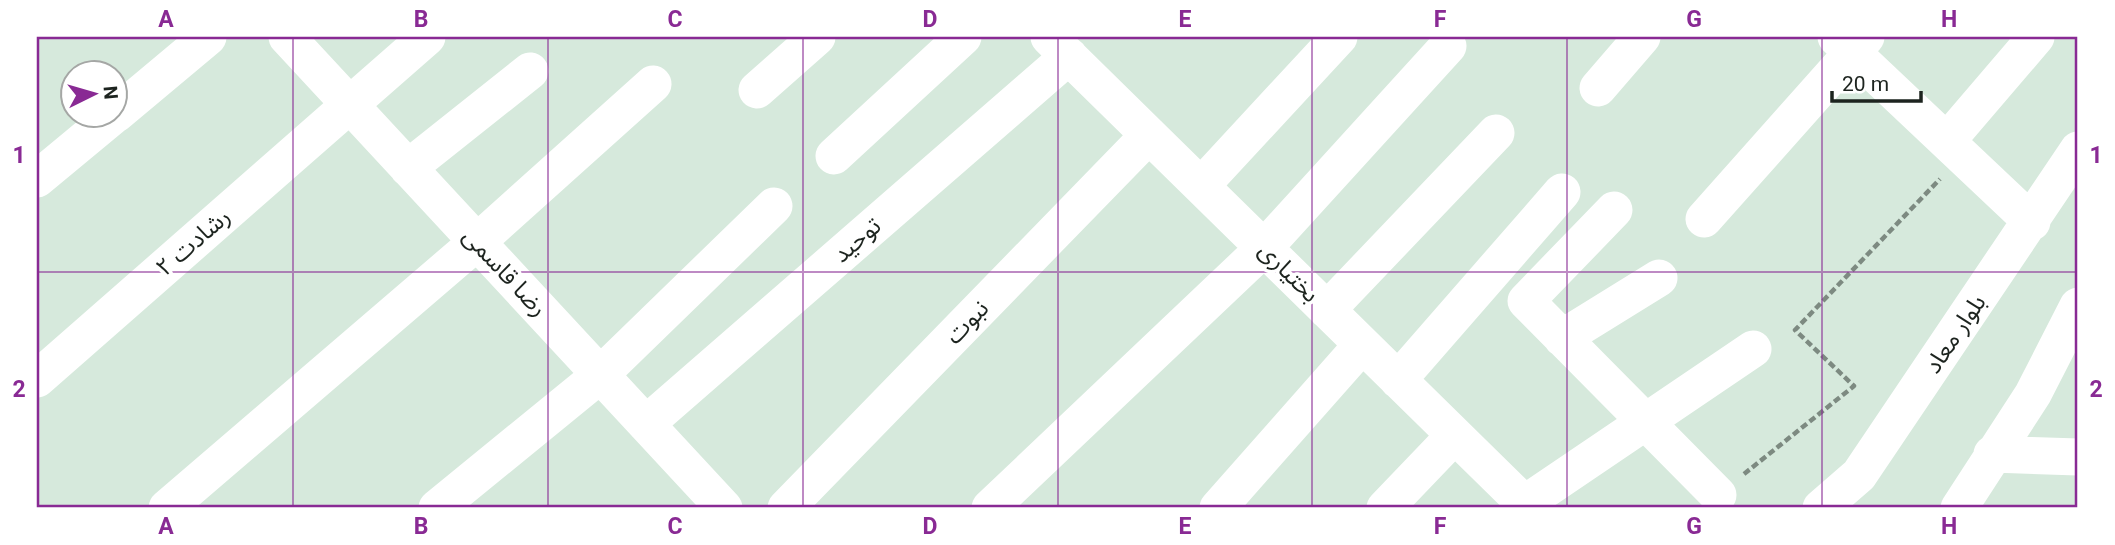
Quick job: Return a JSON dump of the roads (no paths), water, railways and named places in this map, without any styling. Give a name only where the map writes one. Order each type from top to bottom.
[{"type":"street","points":[[130,102],[208,37]]},
{"type":"street","name":"رضا قاسمی","points":[[287,37],[646,424],[715,505]]},
{"type":"street","name":"رشادت ۲","points":[[37,379],[427,37]]},
{"type":"street","points":[[757,90],[817,37]]},
{"type":"street","points":[[834,156],[963,37]]},
{"type":"street","points":[[1201,186],[1339,37]]},
{"type":"street","points":[[1598,88],[1642,37]]},
{"type":"street","points":[[1955,149],[2036,37]]},
{"type":"street","points":[[1704,219],[1852,42],[1955,149],[2032,222]]},
{"type":"street","name":"بختیاری","points":[[1059,46],[1527,506]]},
{"type":"street","name":"توحید","points":[[646,424],[1059,46]]},
{"type":"street","points":[[990,508],[1265,248],[1448,46]]},
{"type":"street","points":[[408,168],[530,71]]},
{"type":"street","points":[[167,508],[477,242],[653,84]]},
{"type":"street","points":[[37,179],[96,130]]},
{"type":"street","points":[[1327,310],[1496,134]]},
{"type":"street","name":"نبوت","points":[[786,508],[1149,135]]},
{"type":"street","name":"بلوار معاد","points":[[1821,508],[1859,475],[2078,150]]},
{"type":"street","points":[[1398,380],[1562,192]]},
{"type":"street","points":[[436,508],[600,375],[774,206]]},
{"type":"street","points":[[1614,210],[1526,301],[1718,495]]},
{"type":"street","points":[[1562,338],[1659,278]]},
{"type":"street","points":[[1959,508],[2033,394],[2078,306]]},
{"type":"street","points":[[1218,508],[1362,345]]},
{"type":"street","points":[[1527,506],[1752,349]]},
{"type":"street","points":[[1385,508],[1454,436]]},
{"type":"street","points":[[1992,454],[2078,457]]}]
